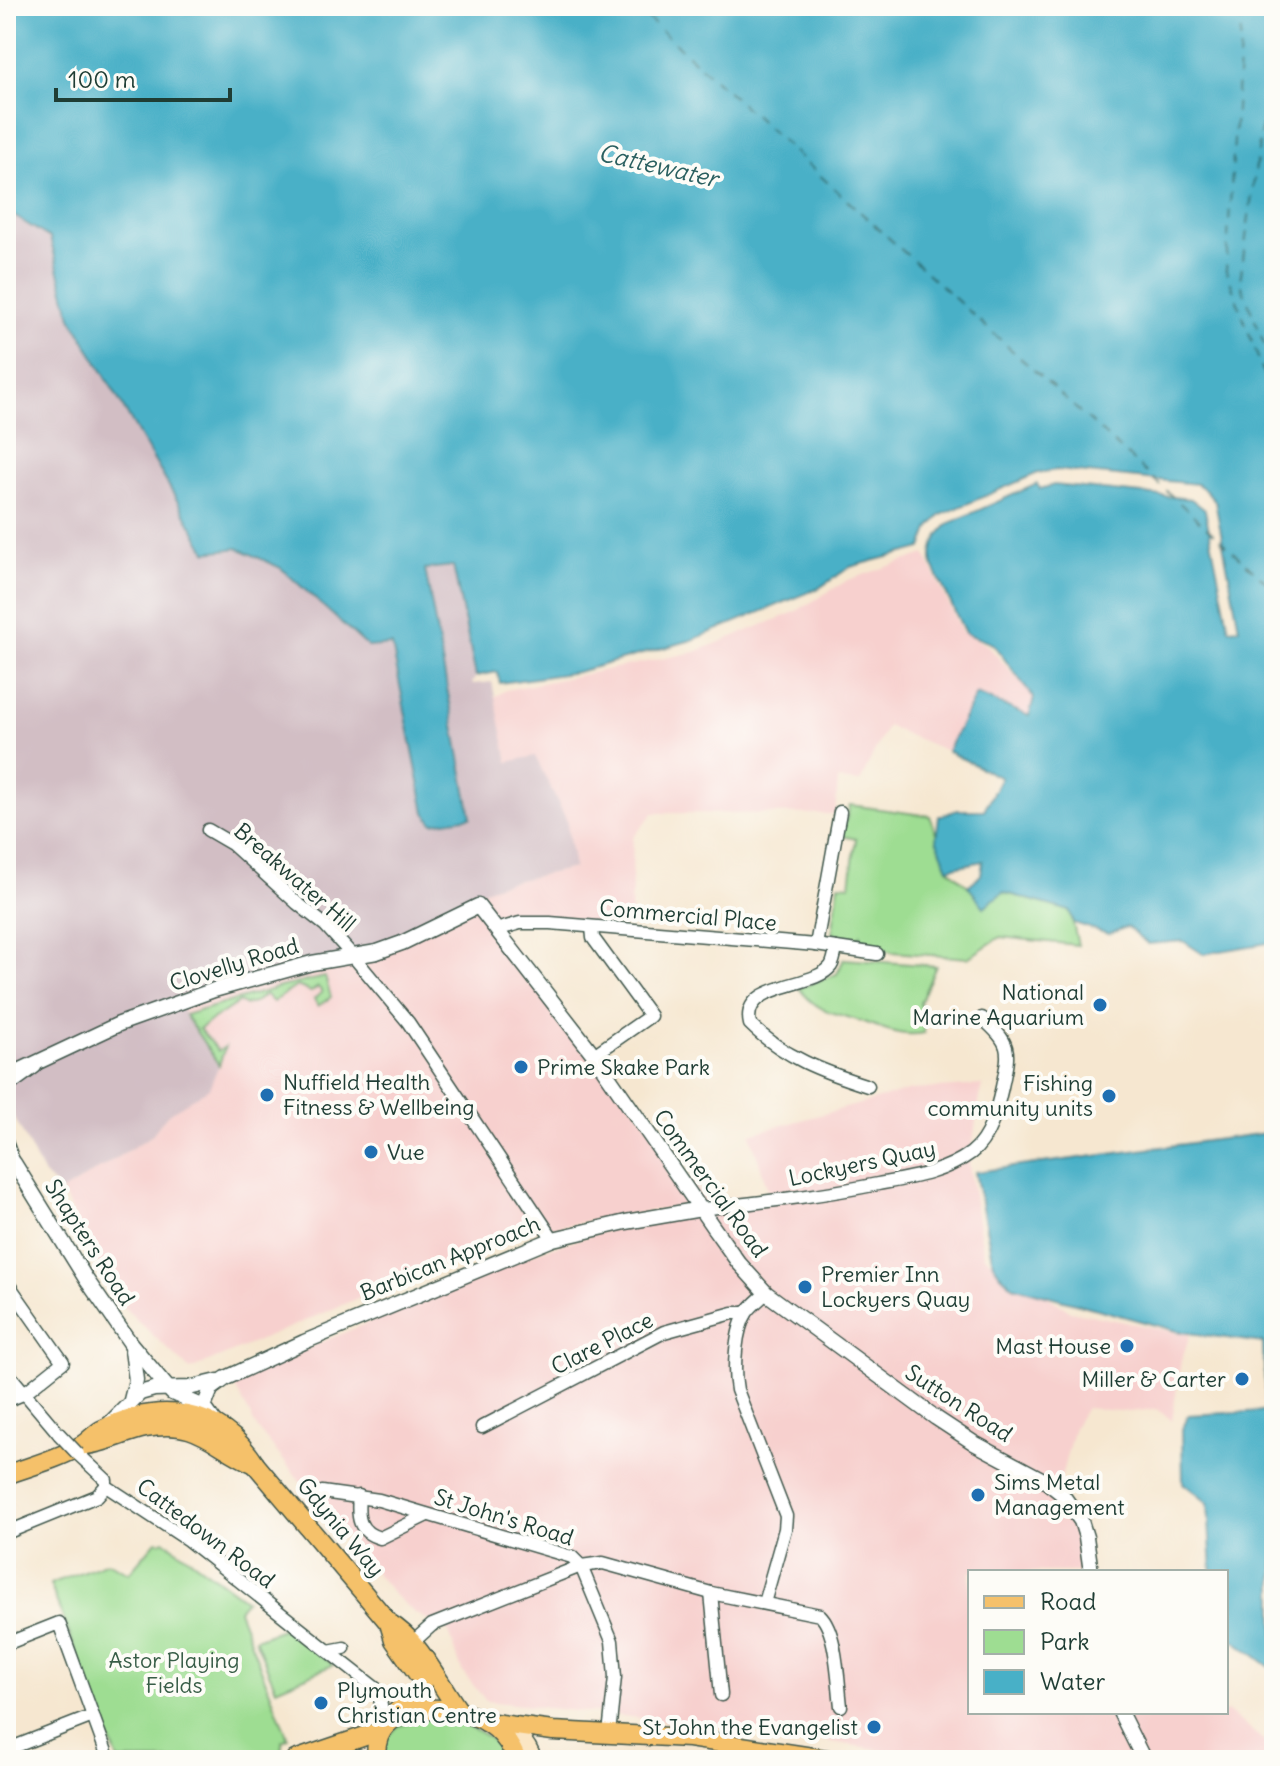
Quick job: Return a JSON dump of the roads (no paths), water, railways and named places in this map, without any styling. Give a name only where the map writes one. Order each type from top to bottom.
[{"type":"main road","name":"Gdynia Way","points":[[6,1475],[81,1445],[106,1428],[141,1415],[162,1412],[191,1415],[217,1425],[240,1442],[255,1464],[389,1623],[402,1630],[459,1711]]},
{"type":"main road","name":"Gdynia Way","points":[[81,1445],[100,1444],[141,1429],[174,1426],[203,1433],[235,1456],[255,1464]]},
{"type":"main road","name":"Gdynia Way","points":[[384,1726],[394,1713],[414,1700],[422,1686],[422,1680],[394,1640],[389,1623]]},
{"type":"main road","points":[[428,1663],[463,1699],[553,1731]]},
{"type":"main road","points":[[295,1760],[355,1738],[416,1710],[443,1708],[459,1711],[517,1735],[525,1742],[533,1760]]},
{"type":"main road","points":[[491,1725],[689,1738],[832,1760]]},
{"type":"main road","points":[[491,1725],[512,1749],[517,1760]]},
{"type":"main road","points":[[377,1760],[384,1726]]},
{"type":"street","points":[[816,945],[840,812]]},
{"type":"street","name":"Breakwater Hill","points":[[208,830],[232,844],[325,925],[353,956],[408,1022],[553,1239]]},
{"type":"street","name":"Clovelly Road","points":[[6,1077],[119,1024],[214,990],[312,963],[402,943],[478,906]]},
{"type":"street","name":"Commercial Road","points":[[478,906],[594,1055],[738,1262],[766,1293]]},
{"type":"street","name":"Commercial Place","points":[[496,930],[520,923],[550,923],[816,945],[877,954]]},
{"type":"street","points":[[592,927],[593,938],[650,1016],[594,1055]]},
{"type":"street","points":[[836,948],[827,970],[770,991],[751,1007],[748,1017],[750,1024],[788,1054],[825,1072],[868,1086]]},
{"type":"street","name":"Lockyers Quay","points":[[701,1209],[807,1198],[904,1179],[939,1171],[974,1151],[996,1115],[1008,1052],[1004,1038],[982,1018]]},
{"type":"street","points":[[6,1088],[41,1063]]},
{"type":"street","name":"Shapters Road","points":[[6,1142],[10,1160],[131,1344],[167,1388],[204,1407]]},
{"type":"street","name":"Barbican Approach","points":[[130,1400],[148,1390],[189,1388],[226,1378],[304,1342],[553,1239],[701,1209]]},
{"type":"street","points":[[6,1281],[63,1362],[23,1394],[6,1401]]},
{"type":"street","points":[[764,1603],[786,1516],[736,1382],[738,1344],[746,1313],[766,1293]]},
{"type":"street","name":"Sutton Road","points":[[766,1293],[936,1418],[1061,1493],[1081,1521],[1091,1570]]},
{"type":"street","name":"Clare Place","points":[[482,1427],[664,1332],[733,1313],[746,1313]]},
{"type":"street","name":"Shapters Road","points":[[130,1400],[136,1380],[131,1344]]},
{"type":"street","name":"Cattedown Road","points":[[6,1371],[49,1424],[106,1480],[106,1486],[188,1540],[379,1691],[384,1726]]},
{"type":"street","name":"Barbican Approach","points":[[204,1407],[211,1389],[226,1378]]},
{"type":"street","points":[[106,1428],[130,1400]]},
{"type":"street","points":[[204,1407],[217,1425]]},
{"type":"street","points":[[6,1533],[97,1496],[106,1486]]},
{"type":"street","name":"St John's Road","points":[[322,1492],[359,1496],[427,1515],[572,1557],[581,1566],[603,1563],[711,1593],[820,1615],[827,1622],[841,1706]]},
{"type":"street","points":[[359,1496],[358,1518],[362,1529],[380,1538],[427,1515]]},
{"type":"street","points":[[412,1643],[432,1625],[581,1566],[612,1641],[615,1677],[609,1734]]},
{"type":"street","points":[[711,1593],[721,1695]]},
{"type":"street","points":[[6,1644],[59,1623],[109,1760]]},
{"type":"street","points":[[328,1651],[344,1648]]},
{"type":"street","points":[[1121,1714],[1135,1753],[1144,1760]]},
{"type":"street","points":[[6,1750],[93,1716]]},
{"type":"water","name":"Cattewater","points":[[6,6],[1274,6],[1274,942],[1203,954],[1183,941],[1148,944],[1127,927],[1108,934],[1074,923],[1070,911],[1003,892],[984,907],[968,886],[981,875],[983,861],[948,868],[936,839],[939,816],[958,810],[984,810],[1001,778],[947,751],[976,694],[1029,716],[1034,698],[993,644],[965,633],[933,566],[933,548],[942,532],[950,523],[1037,484],[1040,489],[1054,485],[1191,499],[1205,510],[1229,629],[1239,628],[1215,501],[1197,484],[1057,470],[1038,473],[941,515],[930,527],[922,548],[850,567],[819,588],[692,640],[577,672],[500,683],[497,672],[476,676],[453,566],[425,569],[471,817],[433,823],[425,812],[392,645],[368,647],[281,568],[238,548],[207,552],[71,317],[50,238],[6,211]]},
{"type":"water","points":[[1274,1132],[1274,1670],[1228,1636],[1228,1570],[1212,1570],[1208,1503],[1183,1483],[1182,1429],[1188,1415],[1266,1411],[1263,1343],[1181,1332],[1013,1286],[993,1263],[975,1172]]},
{"type":"place","name":"National Marine Aquarium","points":[[1100,1005]]},
{"type":"place","name":"Prime Skake Park","points":[[521,1067]]},
{"type":"place","name":"Nuffield Health Fitness & Wellbeing","points":[[267,1095]]},
{"type":"place","name":"Fishing community units","points":[[1109,1096]]},
{"type":"place","name":"Vue","points":[[371,1152]]},
{"type":"place","name":"Premier Inn Lockyers Quay","points":[[805,1287]]},
{"type":"place","name":"Mast House","points":[[1127,1346]]},
{"type":"place","name":"Miller & Carter","points":[[1242,1379]]},
{"type":"place","name":"Sims Metal Management","points":[[978,1495]]},
{"type":"place","name":"Plymouth Christian Centre","points":[[321,1703]]},
{"type":"place","name":"St John the Evangelist","points":[[874,1727]]},
{"type":"park label","name":"Astor Playing Fields","points":[[174,1672]]}]
